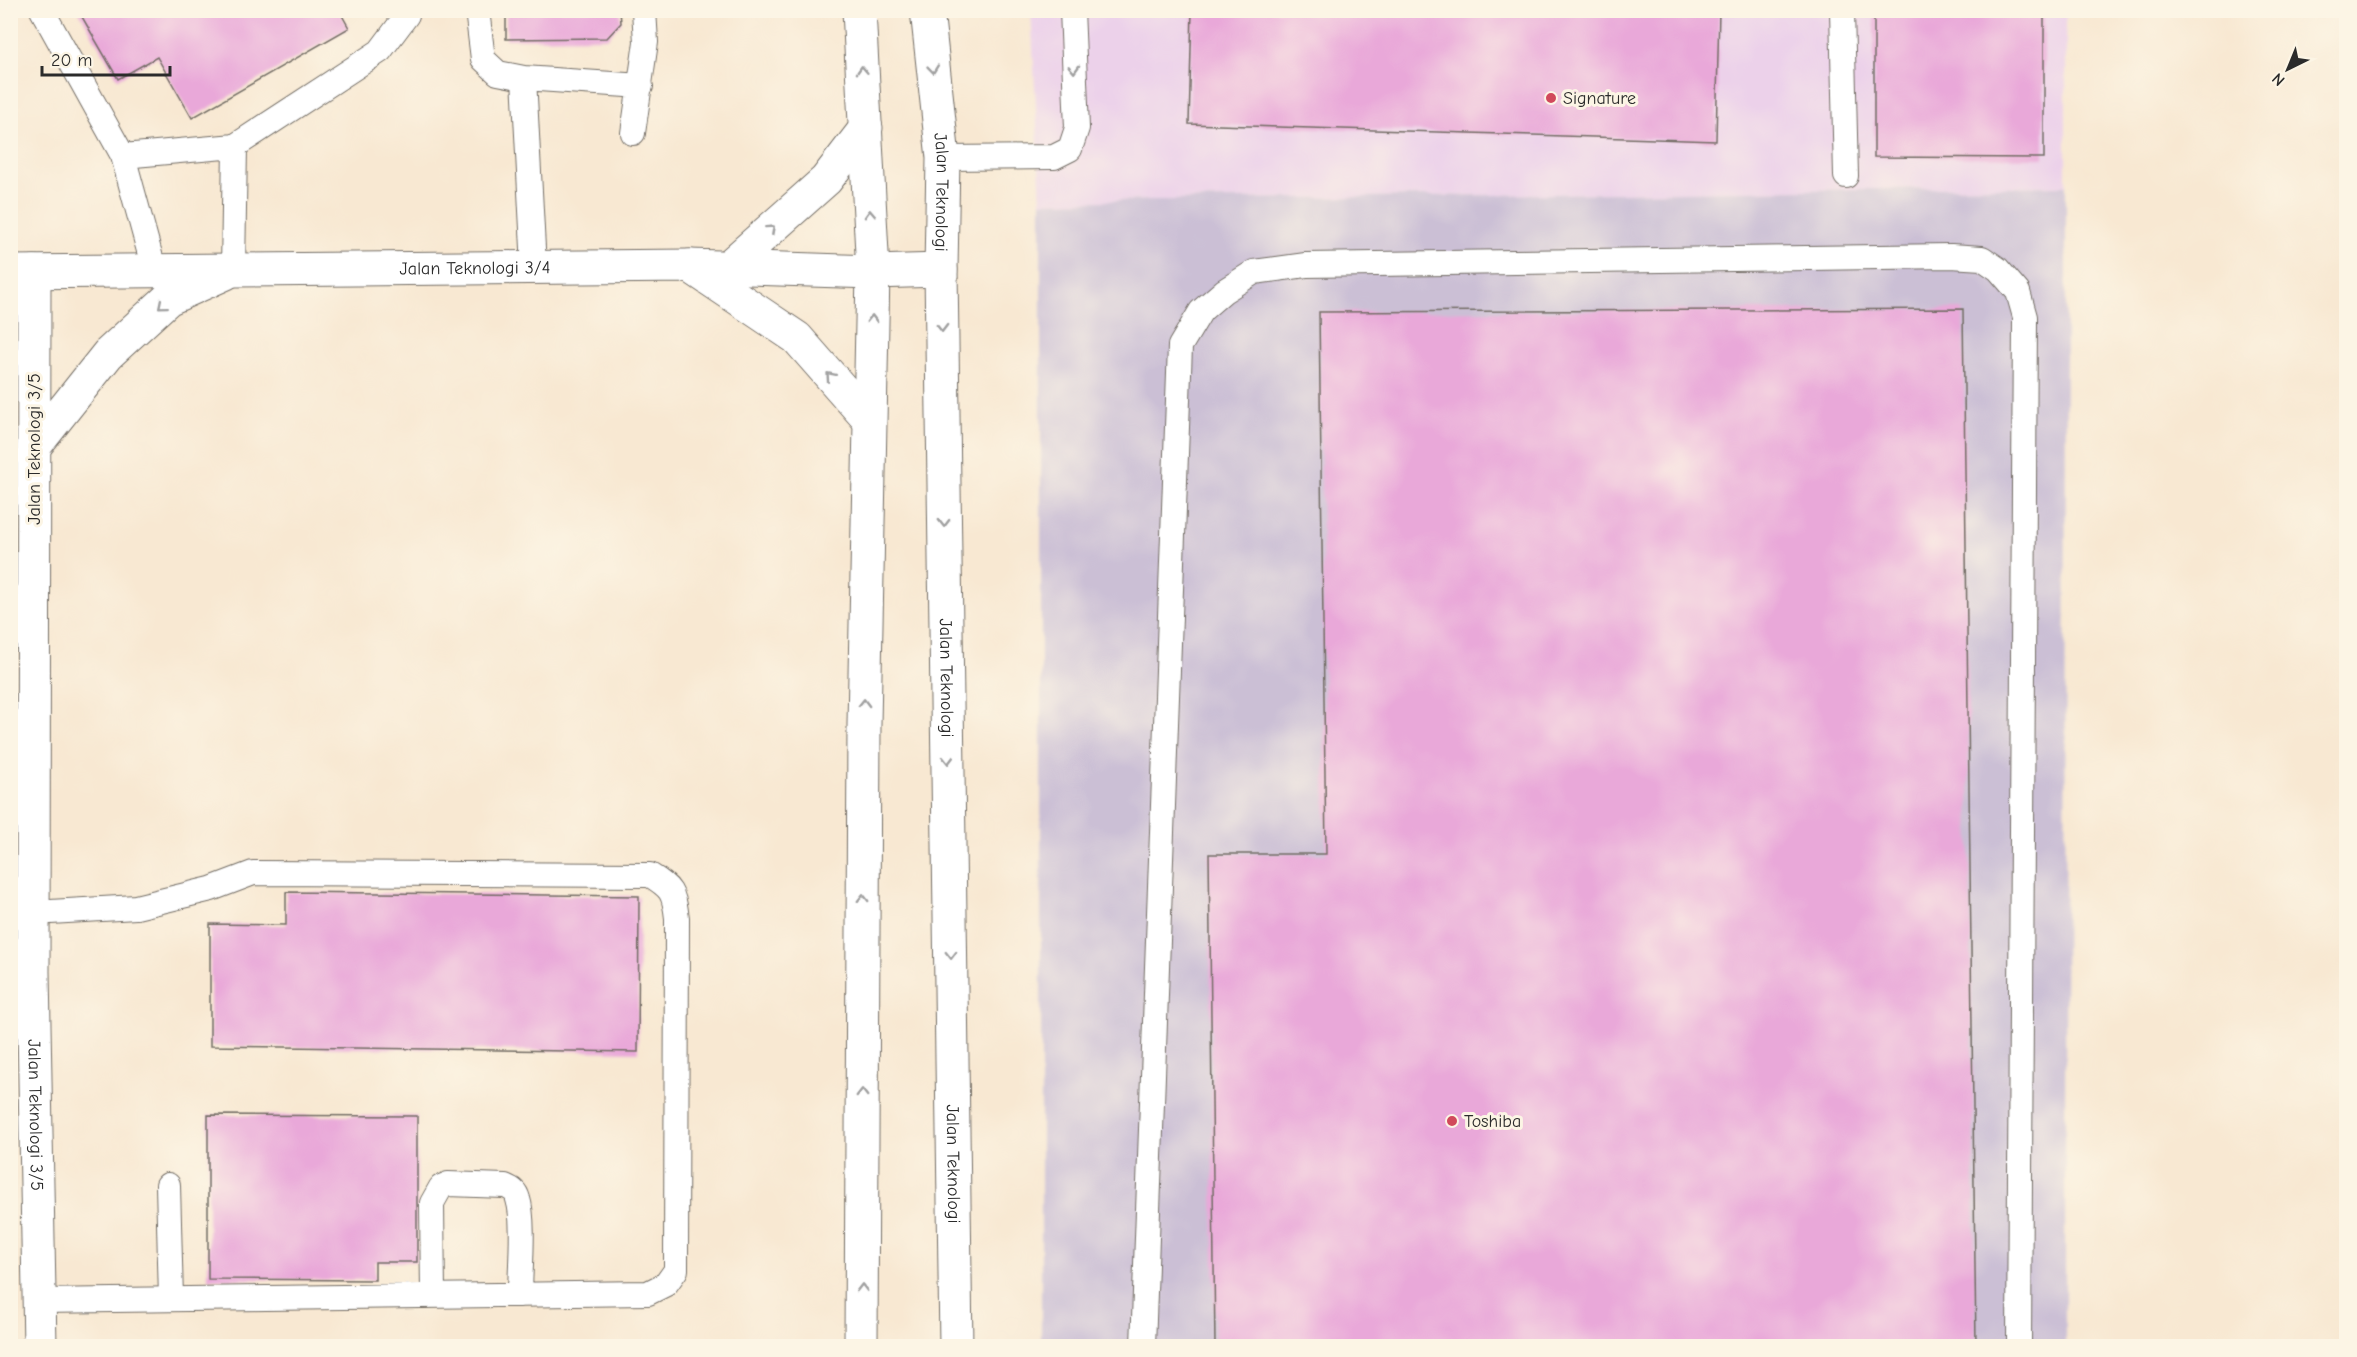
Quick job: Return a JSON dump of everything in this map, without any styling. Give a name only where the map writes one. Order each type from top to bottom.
[{"type":"street","points":[[859,10],[873,272],[864,724],[861,1347]]},
{"type":"street","name":"Jalan Teknologi","points":[[927,10],[943,158],[941,270],[956,1347]]},
{"type":"street","points":[[728,267],[826,180],[866,128]]},
{"type":"street","points":[[690,266],[797,338],[869,420]]},
{"type":"street","name":"Jalan Teknologi 3/4","points":[[22,272],[154,269],[690,266],[873,272],[941,270]]},
{"type":"street","points":[[10,402],[34,437],[108,354],[168,299],[233,270]]},
{"type":"street","name":"Jalan Teknologi 3/5","points":[[22,272],[34,437],[33,913],[22,972],[40,1347]]},
{"type":"lane","points":[[42,10],[123,156],[154,269]]},
{"type":"lane","points":[[123,156],[235,146],[380,51],[407,15],[408,10]]},
{"type":"lane","points":[[477,10],[483,59],[498,73],[524,78],[640,86]]},
{"type":"lane","points":[[633,133],[646,42],[644,10]]},
{"type":"lane","points":[[943,158],[1054,158],[1070,149],[1077,128],[1072,10]]},
{"type":"lane","points":[[1842,10],[1846,176]]},
{"type":"lane","points":[[524,78],[534,267]]},
{"type":"lane","points":[[233,270],[235,146]]},
{"type":"lane","points":[[1143,1347],[1180,346],[1202,311],[1224,291],[1254,272],[1306,265],[1951,256],[1982,258],[1998,269],[2018,292],[2025,317],[2019,1347]]},
{"type":"lane","points":[[33,913],[136,908],[212,890],[253,873],[650,875],[667,885],[675,898],[677,918],[676,1270],[666,1284],[648,1293],[39,1301]]},
{"type":"lane","points":[[433,1296],[432,1203],[441,1187],[448,1184],[505,1186],[513,1189],[518,1197],[520,1213],[520,1295]]},
{"type":"lane","points":[[168,1185],[171,1299]]},
{"type":"shaded area","name":"Signature","points":[[1031,11],[2066,11],[2066,186],[1041,202]]},
{"type":"shaded area","points":[[2066,186],[2065,1346],[1041,1346],[1041,202]]},
{"type":"building","points":[[78,10],[339,10],[349,28],[192,118],[157,57],[118,79]]},
{"type":"building","points":[[506,10],[620,10],[621,23],[607,38],[506,39]]},
{"type":"building","points":[[1192,10],[1719,10],[1716,141],[1189,124]]},
{"type":"building","points":[[1874,10],[2044,10],[2044,158],[1874,157]]},
{"type":"building","points":[[1963,309],[1976,1346],[1215,1346],[1209,854],[1326,854],[1319,312]]},
{"type":"building","points":[[286,892],[639,896],[638,1052],[210,1046],[210,924],[286,925]]},
{"type":"building","points":[[208,1115],[417,1116],[417,1262],[375,1262],[375,1280],[208,1279]]},
{"type":"place","name":"Signature","points":[[1551,98]]},
{"type":"place","name":"Toshiba","points":[[1452,1121]]}]
